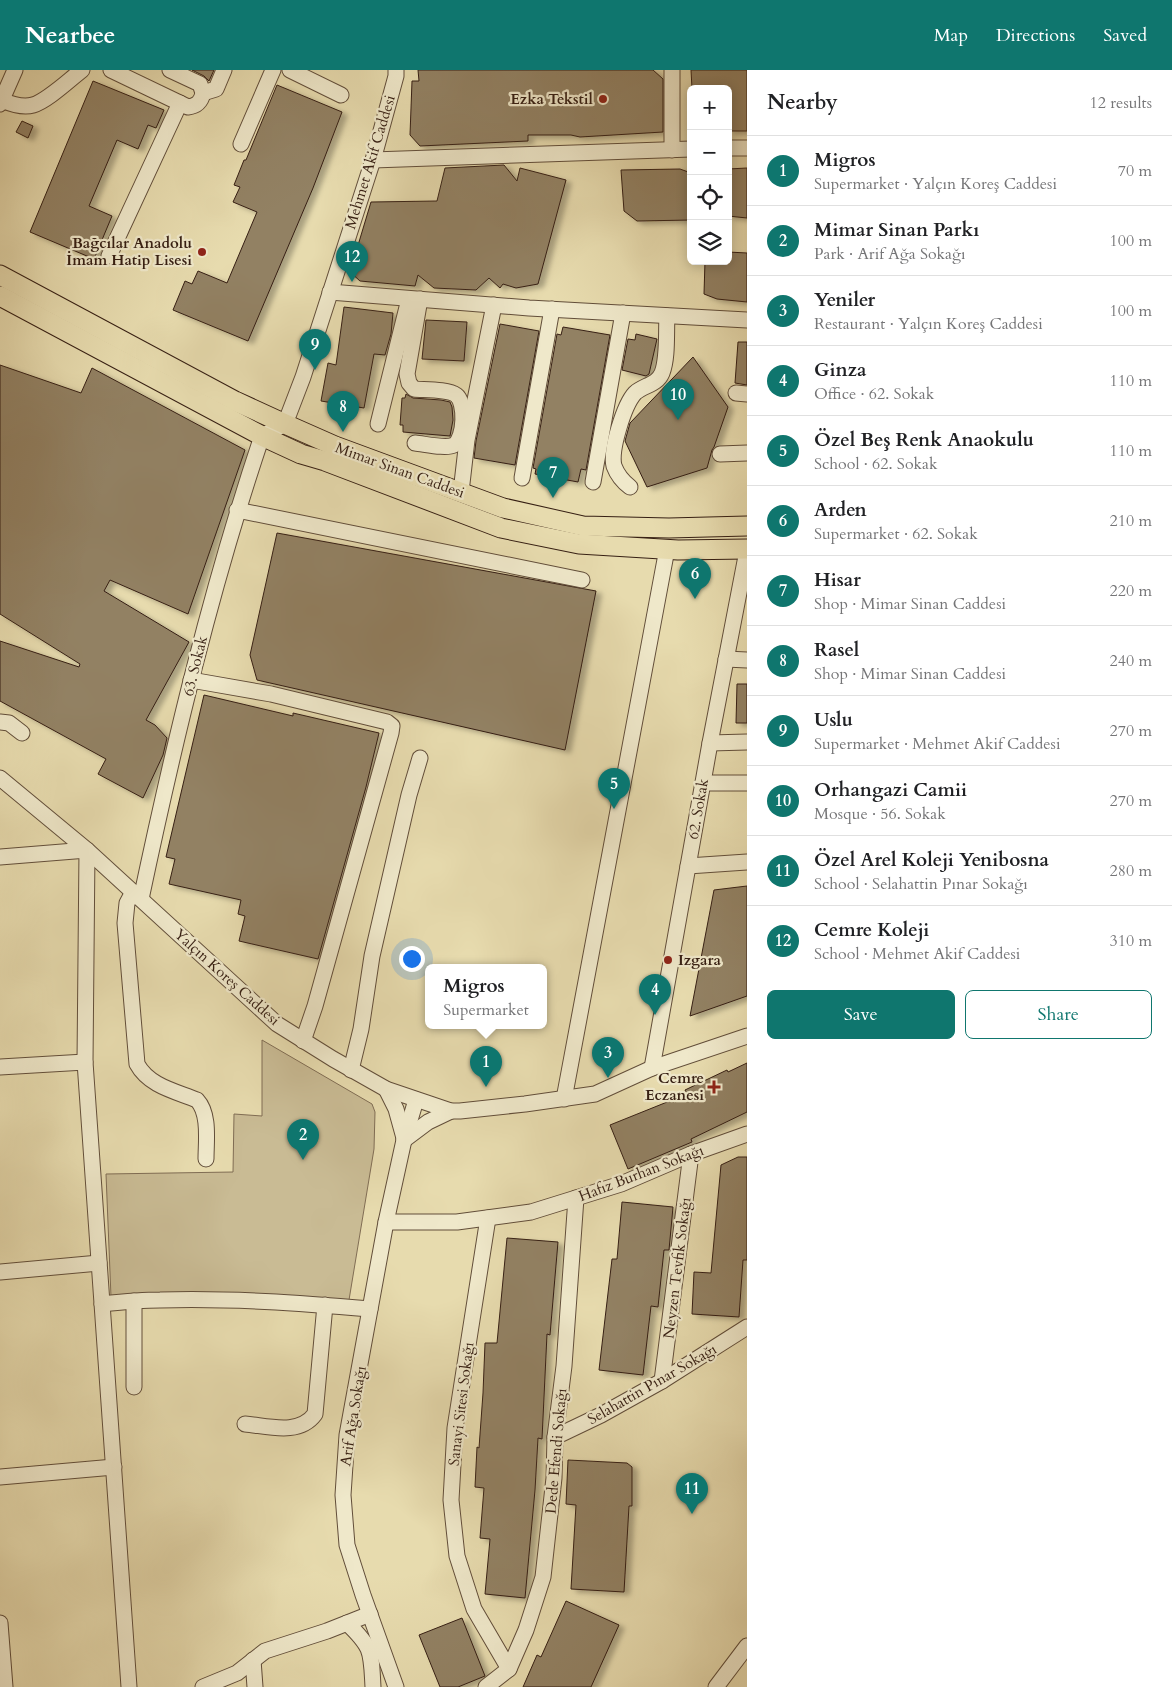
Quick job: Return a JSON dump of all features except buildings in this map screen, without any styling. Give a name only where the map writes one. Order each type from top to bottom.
[{"type":"main road","name":"Mimar Sinan Caddesi","points":[[0,275],[235,401],[335,446],[503,508],[583,526],[670,528],[747,526]]},
{"type":"main road","name":"Mimar Sinan Caddesi","points":[[0,296],[262,436],[301,454],[325,461],[501,528],[579,544],[667,549],[747,550]]},
{"type":"street","points":[[15,70],[1,102],[15,106],[32,106],[82,70]]},
{"type":"street","points":[[111,70],[180,103],[188,106],[196,105],[202,99],[203,94],[200,84],[170,70]]},
{"type":"street","points":[[203,94],[216,88],[224,70]]},
{"type":"street","points":[[241,144],[273,70]]},
{"type":"street","points":[[290,70],[342,95]]},
{"type":"street","name":"Mehmet Akif Caddesi","points":[[285,424],[303,377],[373,160],[396,70]]},
{"type":"street","points":[[672,70],[672,150]]},
{"type":"street","points":[[109,256],[180,103]]},
{"type":"street","points":[[732,148],[747,148]]},
{"type":"street","points":[[373,160],[687,149]]},
{"type":"street","points":[[330,292],[552,309],[747,320]]},
{"type":"street","points":[[378,424],[414,299]]},
{"type":"street","points":[[414,299],[407,374],[408,383],[414,389],[455,394],[463,406],[461,434],[456,443],[448,447],[415,443]]},
{"type":"street","points":[[461,492],[467,440],[494,305]]},
{"type":"street","points":[[522,478],[552,309]]},
{"type":"street","points":[[593,482],[623,313]]},
{"type":"street","points":[[630,487],[617,473],[613,460],[621,420],[634,395],[657,381],[662,372],[666,316]]},
{"type":"street","points":[[262,436],[285,424]]},
{"type":"street","name":"63. Sokak","points":[[206,1159],[205,1116],[200,1103],[197,1100],[155,1083],[145,1076],[137,1064],[125,923],[127,903],[137,896],[209,608],[237,510],[262,436]]},
{"type":"street","points":[[720,454],[747,453]]},
{"type":"street","points":[[237,510],[582,580]]},
{"type":"street","points":[[564,1099],[667,549]]},
{"type":"street","name":"62. Sokak","points":[[652,1068],[710,743],[747,550]]},
{"type":"street","points":[[726,659],[747,660]]},
{"type":"street","points":[[191,680],[271,694],[387,722],[392,726],[337,930],[303,1041]]},
{"type":"street","points":[[0,722],[9,723],[22,733]]},
{"type":"street","points":[[710,743],[747,742]]},
{"type":"street","points":[[351,1070],[361,1029],[372,956],[409,795],[420,758]]},
{"type":"street","name":"Yalçın Koreş Caddesi","points":[[0,778],[87,850],[276,1024],[351,1070],[386,1089],[416,1100],[451,1111],[525,1104],[595,1094],[652,1068],[747,1036]]},
{"type":"street","points":[[703,783],[747,782]]},
{"type":"street","points":[[0,857],[87,850],[85,1062],[129,1687]]},
{"type":"street","points":[[688,866],[747,862]]},
{"type":"street","points":[[0,1067],[85,1062]]},
{"type":"street","points":[[386,1089],[396,1109],[404,1140],[428,1122],[451,1111]]},
{"type":"street","name":"Arif Ağa Sokağı","points":[[396,1687],[347,1545],[343,1495],[347,1435],[386,1222],[404,1140],[416,1100]]},
{"type":"street","name":"Hafız Burhan Sokağı","points":[[386,1222],[457,1222],[531,1212],[621,1184],[691,1154],[747,1134]]},
{"type":"street","name":"Neyzen Tevfik Sokağı","points":[[662,1381],[691,1154]]},
{"type":"street","name":"Dede Efendi Sokağı","points":[[486,1687],[509,1668],[526,1630],[543,1576],[554,1478],[555,1437],[564,1366],[576,1198]]},
{"type":"street","name":"Sanayi Sitesi Sokağı","points":[[488,1218],[455,1428],[451,1500],[457,1556],[474,1609],[509,1668]]},
{"type":"street","points":[[0,1272],[99,1263]]},
{"type":"street","points":[[102,1304],[159,1300],[203,1300],[325,1305],[370,1309]]},
{"type":"street","points":[[134,1302],[134,1387]]},
{"type":"street","points":[[245,1424],[296,1428],[306,1424],[315,1414],[325,1305]]},
{"type":"street","name":"Selahattin Pınar Sokağı","points":[[555,1437],[601,1415],[662,1381],[747,1327]]},
{"type":"street","points":[[0,1477],[114,1467]]},
{"type":"street","points":[[203,1687],[237,1673],[265,1651],[370,1614]]},
{"type":"street","points":[[0,1623],[5,1687]]},
{"type":"street","points":[[347,1623],[361,1637],[371,1653],[373,1687]]},
{"type":"street","points":[[716,1687],[747,1646]]},
{"type":"street","points":[[253,1660],[255,1687]]},
{"type":"shaded area","points":[[262,1040],[372,1104],[375,1112],[374,1149],[349,1300],[111,1297],[106,1174],[233,1172],[234,1114],[262,1116]]},
{"type":"place","name":"Ezka Tekstil","points":[[603,99]]},
{"type":"place","name":"Bağcılar Anadolu İmam Hatip Lisesi","points":[[202,252]]},
{"type":"place","name":"Cemre Koleji","points":[[352,282]]},
{"type":"place","name":"Uslu","points":[[315,370]]},
{"type":"place","name":"Orhangazi Camii","points":[[678,420]]},
{"type":"place","name":"Rasel","points":[[343,432]]},
{"type":"place","name":"Hisar","points":[[553,498]]},
{"type":"place","name":"Arden","points":[[695,599]]},
{"type":"place","name":"Özel Beş Renk Anaokulu","points":[[614,809]]},
{"type":"place","name":"Izgara","points":[[668,960]]},
{"type":"place","name":"Ginza","points":[[655,1015]]},
{"type":"place","name":"Yeniler","points":[[608,1078]]},
{"type":"place","name":"Migros","points":[[486,1087]]},
{"type":"place","name":"Cemre Eczanesi","points":[[714,1087]]},
{"type":"place","name":"Mimar Sinan Parkı","points":[[303,1160]]},
{"type":"place","name":"Özel Arel Koleji Yenibosna","points":[[692,1514]]}]
